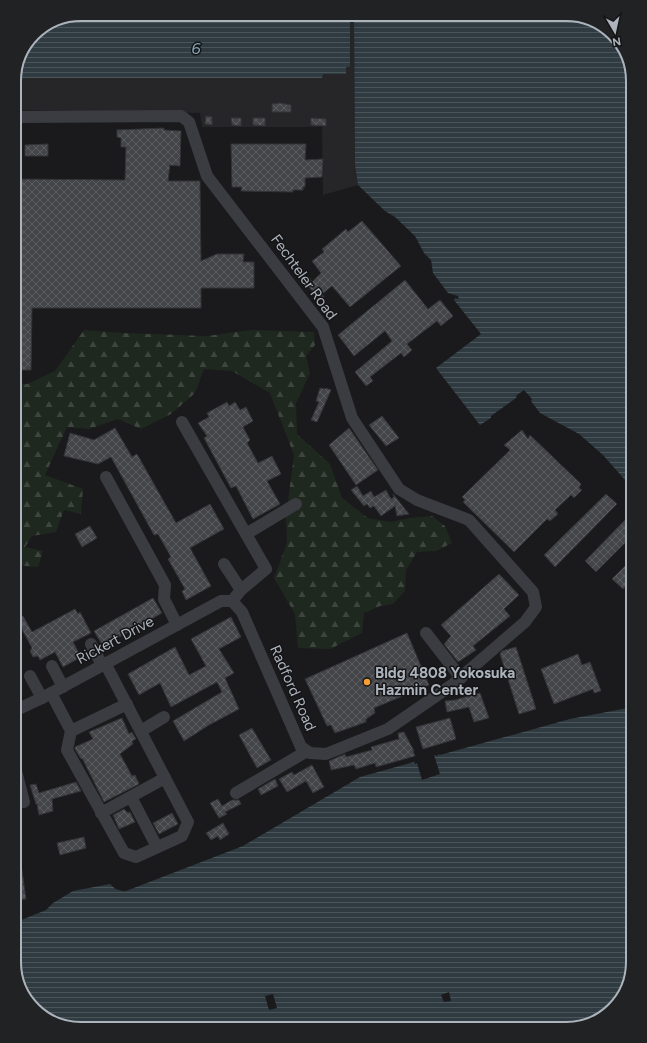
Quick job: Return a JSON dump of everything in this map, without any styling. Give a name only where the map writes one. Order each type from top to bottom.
[{"type":"street","name":"Fechteler Road","points":[[21,117],[181,116],[189,122],[207,176],[323,327],[352,418],[399,489],[417,500],[469,520],[533,592],[536,607]]},
{"type":"street","points":[[182,422],[266,569],[241,590],[232,601]]},
{"type":"street","points":[[106,477],[165,585],[164,599],[177,625]]},
{"type":"street","points":[[246,534],[296,504]]},
{"type":"street","points":[[224,564],[241,590]]},
{"type":"street","name":"Rickert Drive","points":[[21,708],[221,601],[232,601]]},
{"type":"street","name":"Radford Road","points":[[232,601],[242,612],[301,747],[310,753],[326,754],[388,730],[461,678],[525,622],[536,607]]},
{"type":"street","points":[[426,633],[461,678]]},
{"type":"street","points":[[30,676],[46,695],[71,731],[67,750],[124,853],[136,857],[182,836],[188,822],[141,731],[104,664],[91,644]]},
{"type":"street","points":[[52,666],[63,686]]},
{"type":"street","points":[[71,731],[126,704]]},
{"type":"street","points":[[141,731],[164,717]]},
{"type":"street","points":[[236,793],[307,751]]},
{"type":"street","points":[[101,813],[165,778]]},
{"type":"street","points":[[21,790],[24,802]]},
{"type":"street","points":[[131,797],[157,847]]},
{"type":"shaded area","points":[[354,21],[355,165],[358,185],[323,195],[322,127],[202,127],[200,113],[21,110],[21,78],[23,66],[31,48],[39,39],[48,31],[70,22]]},
{"type":"green space","points":[[84,330],[207,336],[251,330],[314,332],[315,345],[306,356],[310,373],[296,403],[297,434],[330,464],[342,498],[368,518],[391,522],[409,518],[432,516],[445,526],[452,543],[436,551],[417,552],[406,570],[405,591],[393,604],[380,606],[364,613],[362,633],[330,649],[298,648],[295,614],[274,578],[287,543],[286,517],[294,455],[270,393],[232,371],[204,369],[195,393],[171,414],[141,429],[118,419],[89,429],[67,427],[45,475],[83,489],[81,514],[64,510],[56,532],[32,536],[25,547],[43,551],[38,567],[21,566],[21,384],[27,384],[55,371]]},
{"type":"water","name":"6","points":[[350,21],[350,67],[346,67],[346,74],[323,74],[322,78],[21,78],[23,66],[31,48],[48,31],[70,22]]},
{"type":"water","points":[[354,21],[569,21],[585,24],[595,29],[595,52],[618,52],[623,62],[626,82],[626,481],[603,455],[579,434],[540,413],[531,401],[532,399],[524,390],[517,395],[516,398],[491,416],[491,418],[480,425],[436,368],[481,334],[454,300],[455,298],[459,299],[458,296],[448,293],[433,273],[431,260],[424,253],[415,236],[395,217],[385,211],[358,185],[355,165]]},
{"type":"water","points":[[626,708],[626,962],[624,977],[618,992],[599,1012],[585,1019],[566,1022],[78,1022],[62,1019],[48,1012],[31,995],[23,977],[21,962],[21,920],[46,910],[53,903],[73,891],[110,884],[121,891],[126,891],[243,846],[360,777],[414,762],[415,764],[417,763],[422,780],[440,774],[434,755],[440,755],[570,719]],"holes":[[[449,992],[451,1001],[444,1002],[441,995]],[[273,994],[277,1008],[269,1010],[265,996]]]},
{"type":"building","points":[[280,103],[291,105],[291,112],[272,112],[272,104]]},
{"type":"building","points":[[206,116],[212,117],[212,125],[205,124]]},
{"type":"building","points":[[231,118],[241,118],[241,126],[232,125]]},
{"type":"building","points":[[253,118],[265,118],[265,126],[253,125]]},
{"type":"building","points":[[311,118],[326,119],[326,126],[311,125]]},
{"type":"building","points":[[164,128],[164,130],[181,131],[180,166],[170,165],[168,181],[200,181],[201,261],[217,254],[244,254],[243,262],[254,262],[254,288],[201,288],[201,308],[32,308],[31,370],[21,370],[21,179],[125,180],[126,147],[121,147],[121,138],[117,137],[117,130]]},
{"type":"building","points":[[48,144],[48,156],[25,156],[25,145]]},
{"type":"building","points":[[231,144],[306,144],[305,160],[323,159],[322,177],[305,178],[305,187],[303,187],[303,190],[293,190],[293,192],[241,191],[242,187],[232,187]]},
{"type":"building","points":[[362,221],[401,266],[350,307],[332,286],[322,294],[324,297],[320,300],[303,280],[309,277],[312,282],[321,273],[312,261],[324,252],[322,249],[346,229],[348,232]]},
{"type":"building","points":[[405,280],[428,309],[440,300],[453,316],[441,326],[437,321],[407,344],[412,350],[404,357],[401,353],[370,377],[373,381],[366,386],[355,372],[392,341],[385,331],[354,356],[338,335]]},
{"type":"building","points":[[320,388],[331,390],[317,422],[311,420],[319,402],[316,401]]},
{"type":"building","points":[[227,402],[229,406],[235,402],[240,410],[246,407],[253,421],[243,427],[250,440],[247,443],[258,463],[272,456],[281,474],[267,481],[280,504],[253,519],[236,486],[231,488],[204,438],[207,436],[198,423],[209,417],[207,413]]},
{"type":"building","points":[[382,416],[399,438],[386,446],[369,425]]},
{"type":"building","points":[[115,428],[132,457],[137,454],[176,523],[210,504],[224,529],[190,548],[211,586],[186,600],[182,591],[185,589],[168,559],[171,557],[158,534],[154,535],[111,457],[98,464],[64,456],[70,433],[94,440]]},
{"type":"building","points":[[349,428],[378,470],[356,485],[329,445]]},
{"type":"building","points":[[522,430],[528,439],[530,435],[581,484],[579,488],[582,490],[574,498],[571,495],[555,510],[558,514],[550,521],[547,519],[514,552],[463,502],[465,500],[462,497],[510,450],[504,445]]},
{"type":"building","points":[[357,486],[363,496],[371,491],[374,497],[386,490],[391,499],[394,497],[393,494],[409,514],[397,516],[395,506],[381,516],[374,506],[370,508],[367,504],[364,506],[351,490]]},
{"type":"building","points":[[606,494],[617,504],[555,567],[544,555]]},
{"type":"building","points":[[626,519],[626,542],[596,572],[585,561]]},
{"type":"building","points":[[90,526],[97,538],[82,547],[75,534]]},
{"type":"building","points":[[626,565],[626,586],[623,589],[612,579]]},
{"type":"building","points":[[499,574],[519,595],[504,609],[510,616],[473,646],[476,650],[458,662],[444,644],[451,636],[441,625]]},
{"type":"building","points":[[153,598],[162,613],[103,646],[94,631]]},
{"type":"building","points":[[75,609],[78,614],[80,612],[91,633],[73,642],[81,657],[63,667],[55,652],[40,660],[38,656],[33,657],[30,651],[32,648],[21,627],[21,617],[23,616],[32,632]]},
{"type":"building","points":[[231,617],[241,637],[219,649],[234,673],[225,678],[239,709],[209,725],[184,741],[173,721],[222,692],[217,682],[171,707],[160,683],[139,695],[128,674],[175,647],[189,675],[206,666],[191,639]]},
{"type":"building","name":"Bldg 4808 Yokosuka Hazmin Center","points":[[407,633],[429,685],[374,708],[375,713],[366,719],[366,722],[335,733],[331,725],[327,726],[305,679]]},
{"type":"building","points":[[516,647],[536,709],[519,714],[500,654],[502,651]]},
{"type":"building","points":[[578,654],[582,665],[590,662],[601,691],[594,693],[593,689],[554,704],[541,669]]},
{"type":"building","points":[[480,693],[489,718],[474,722],[469,707],[447,712],[445,701],[455,700]]},
{"type":"building","points":[[122,718],[129,734],[132,732],[136,739],[132,741],[133,744],[120,754],[132,776],[135,775],[139,784],[104,802],[75,747],[93,739],[89,732]]},
{"type":"building","points":[[450,718],[456,739],[423,749],[416,727]]},
{"type":"building","points":[[252,728],[271,760],[257,768],[239,735]]},
{"type":"building","points":[[404,732],[415,756],[376,767],[375,763],[356,769],[354,765],[331,770],[329,761],[345,754],[346,757],[372,750],[371,747],[399,739],[398,733]]},
{"type":"building","points":[[312,765],[324,787],[313,793],[306,781],[287,792],[279,779],[292,772],[294,775]]},
{"type":"building","points":[[275,779],[278,786],[261,795],[258,789]]},
{"type":"building","points":[[76,782],[81,791],[52,799],[53,811],[39,815],[37,804],[30,785],[36,784],[39,793]]},
{"type":"building","points":[[218,799],[222,806],[232,800],[239,800],[241,804],[225,812],[227,814],[219,818],[210,803]]},
{"type":"building","points":[[124,809],[128,813],[130,812],[135,822],[119,829],[113,815]]},
{"type":"building","points":[[172,813],[178,824],[159,834],[153,823]]},
{"type":"building","points":[[223,823],[229,834],[220,840],[218,836],[211,840],[206,833]]},
{"type":"building","points":[[84,837],[86,848],[60,855],[57,843]]},
{"type":"building","points":[[21,864],[26,899],[21,900]]},
{"type":"place","name":"Bldg 4808 Yokosuka Hazmin Center","points":[[367,682]]}]
